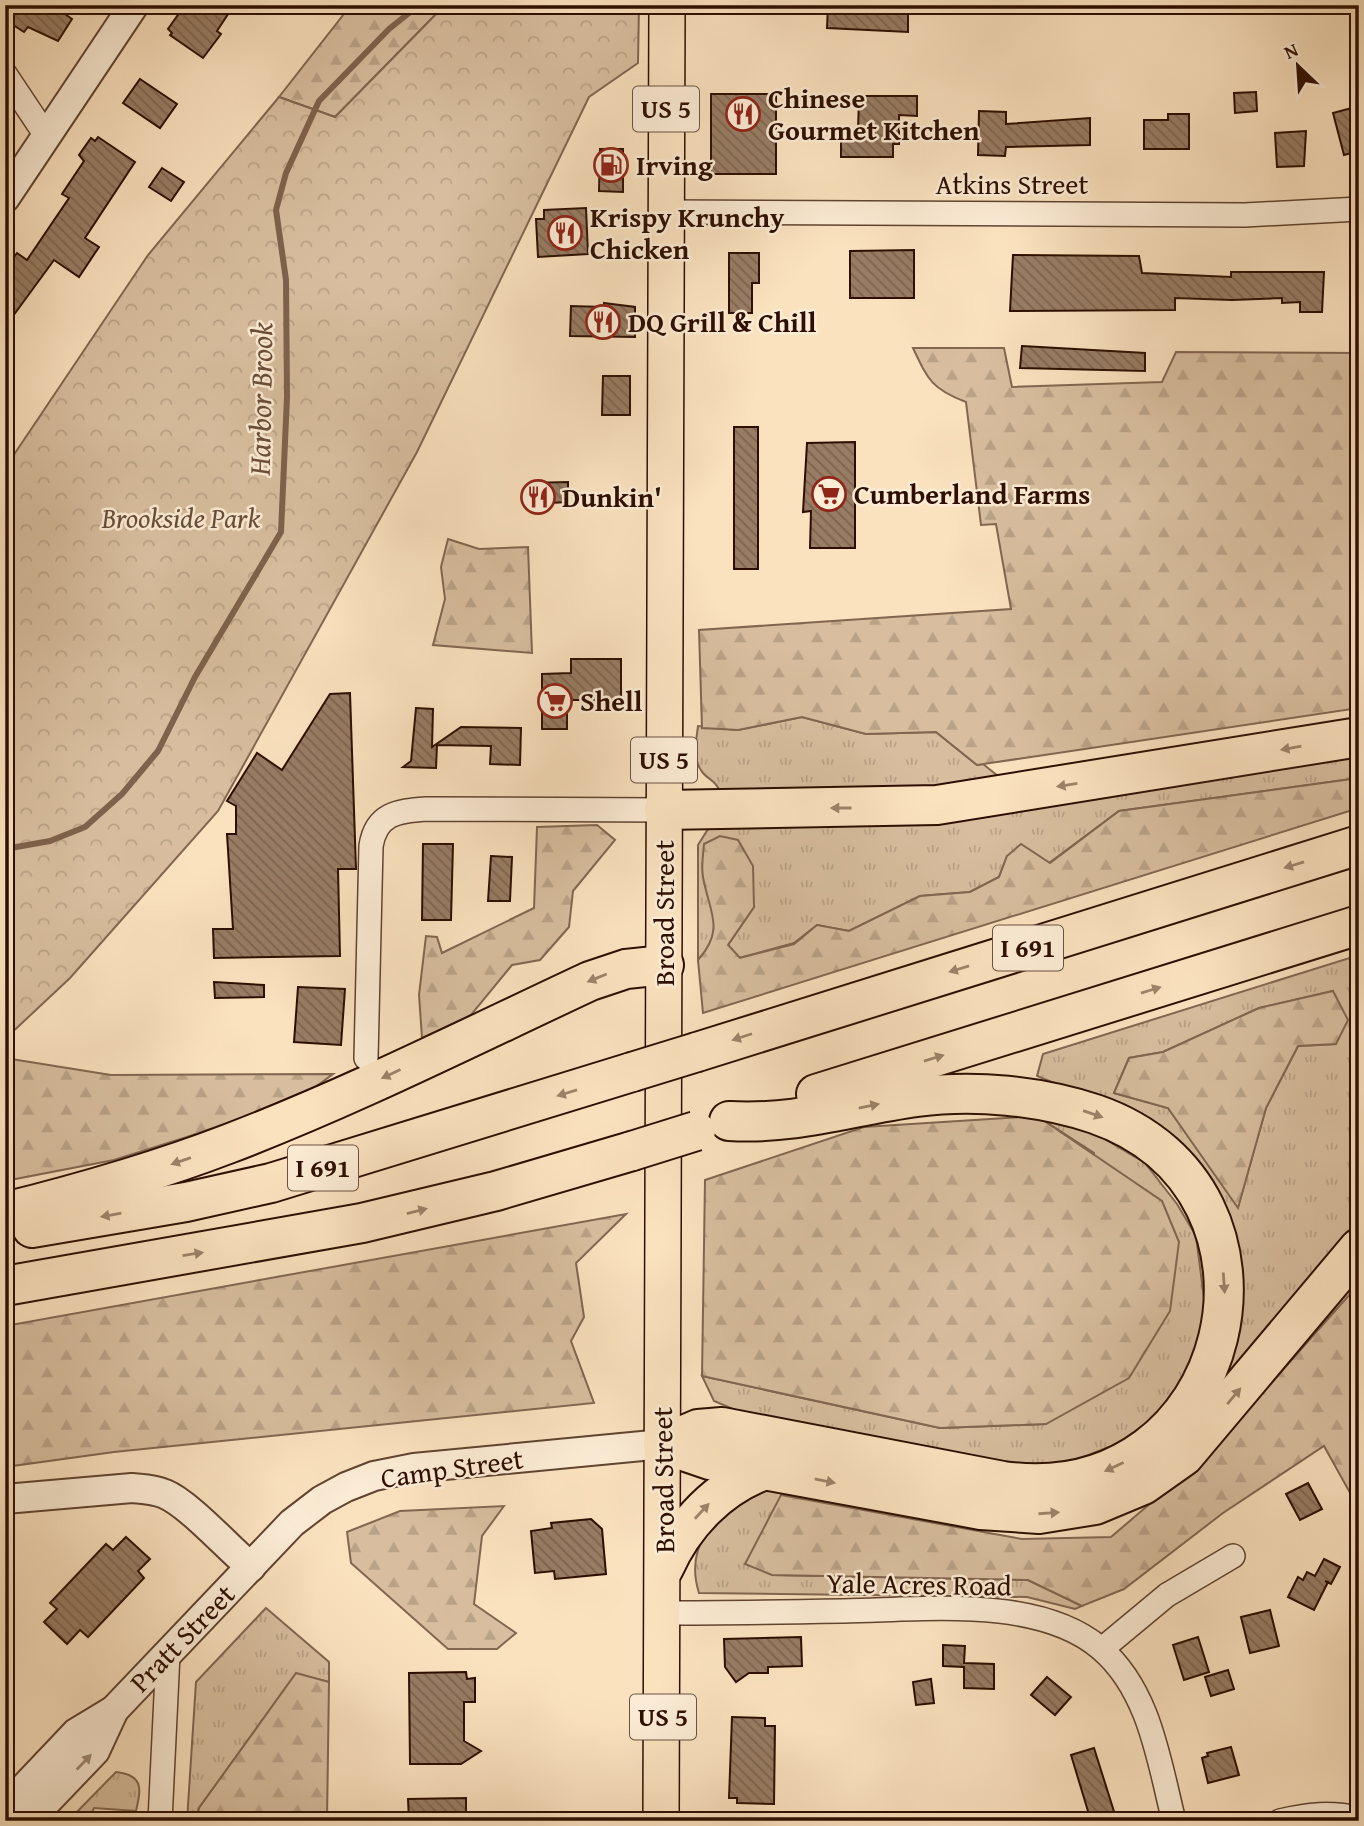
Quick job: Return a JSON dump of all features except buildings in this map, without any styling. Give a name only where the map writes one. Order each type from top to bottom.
[{"type":"highway","points":[[664,810],[937,805],[1359,737]]},
{"type":"highway","name":"I 691","points":[[5,1233],[186,1202],[271,1183],[1359,845]]},
{"type":"highway","name":"I 691","points":[[5,1286],[362,1223],[496,1191],[1359,925]]},
{"type":"highway","points":[[5,1212],[125,1179],[228,1144],[337,1099],[590,981],[613,972],[664,965]]},
{"type":"highway","points":[[663,1444],[698,1429],[722,1427],[1003,1481],[1040,1483],[1077,1479],[1126,1461],[1170,1427],[1202,1382],[1221,1331],[1224,1276],[1216,1237],[1207,1215],[1195,1193],[1169,1160],[1146,1140],[1120,1124],[1055,1104],[962,1094],[903,1099],[794,1121],[713,1126]]},
{"type":"highway","points":[[663,1444],[703,1459],[1002,1512],[1056,1513],[1104,1502],[1143,1485],[1184,1456],[1359,1248]]},
{"type":"highway","points":[[664,1567],[684,1534],[710,1503],[734,1484],[765,1470]]},
{"type":"main road","name":"Broad Street","points":[[662,1821],[667,5]]},
{"type":"street","points":[[5,198],[134,5]]},
{"type":"street","points":[[5,74],[47,137]]},
{"type":"street","name":"Atkins Street","points":[[666,212],[1245,215],[1359,209]]},
{"type":"street","points":[[366,1058],[371,846],[380,821],[399,812],[426,810],[664,810]]},
{"type":"street","name":"Camp Street","points":[[251,1567],[308,1510],[334,1493],[374,1476],[414,1468],[663,1444]]},
{"type":"street","points":[[5,1499],[131,1488],[150,1489],[166,1494],[180,1503],[251,1567]]},
{"type":"street","points":[[1102,1649],[1167,1595],[1233,1556]]},
{"type":"street","name":"Pratt Street","points":[[25,1806],[76,1733],[114,1710],[251,1567]]},
{"type":"street","name":"Yale Acres Road","points":[[663,1613],[980,1611],[1052,1622],[1080,1634],[1102,1649],[1125,1676],[1142,1705],[1174,1821]]},
{"type":"street","points":[[160,1821],[168,1654]]},
{"type":"street","points":[[1280,1821],[1307,1814],[1338,1813],[1359,1818]]},
{"type":"green space","points":[[351,5],[445,5],[335,117],[279,97]]},
{"type":"green space","name":"Brookside Park","points":[[445,5],[639,5],[638,63],[589,97],[417,452],[218,811],[70,978],[5,1039],[5,468],[148,255],[279,97],[335,117]]},
{"type":"green space","points":[[913,348],[1004,348],[1012,387],[1162,382],[1176,352],[1359,353],[1359,708],[977,765],[936,732],[866,734],[802,717],[738,730],[702,728],[699,630],[1011,609],[996,524],[981,525],[966,402],[945,393],[932,382]]},
{"type":"green space","points":[[448,539],[479,549],[528,547],[532,653],[433,645],[445,599],[441,567]]},
{"type":"green space","points":[[802,717],[866,734],[936,732],[977,765],[983,764],[1008,784],[878,796],[719,790],[697,762],[698,726],[738,730]]},
{"type":"green space","points":[[1359,749],[1359,778],[1119,811],[1049,863],[1007,856],[999,877],[970,892],[920,896],[849,931],[817,925],[794,943],[739,958],[728,945],[754,907],[705,885],[712,906],[714,925],[710,942],[698,960],[698,845],[708,829],[718,824]]},
{"type":"green space","points":[[1359,778],[1359,808],[703,1013],[698,960],[711,939],[713,929],[702,873],[704,844],[720,836],[738,840],[753,866],[754,907],[728,945],[740,958],[794,944],[817,925],[849,931],[920,896],[970,892],[999,877],[1007,856],[1021,844],[1050,863],[1119,811]]},
{"type":"green space","points":[[597,825],[615,840],[573,891],[569,927],[540,960],[512,965],[471,1015],[422,1038],[419,995],[426,936],[437,937],[442,953],[534,908],[537,827]]},
{"type":"green space","points":[[1359,955],[1359,1227],[1233,1379],[1216,1373],[1231,1266],[1131,1114],[1037,1076],[1043,1054]],"holes":[[[1333,991],[1336,1044],[1298,1046],[1266,1108],[1238,1207],[1168,1108],[1114,1093],[1129,1058],[1163,1052],[1259,1008]]]},
{"type":"green space","points":[[1333,991],[1348,1020],[1336,1044],[1298,1046],[1266,1108],[1238,1208],[1168,1108],[1114,1093],[1129,1058],[1163,1052],[1259,1008]]},
{"type":"green space","points":[[5,1058],[111,1075],[333,1074],[302,1097],[187,1137],[114,1160],[5,1181]]},
{"type":"green space","points":[[1037,1116],[1098,1135],[1145,1163],[1177,1204],[1196,1236],[1206,1314],[1194,1362],[1155,1417],[1126,1440],[1069,1463],[1026,1468],[752,1417],[714,1401],[702,1376],[940,1428],[1046,1424],[1094,1153]]},
{"type":"green space","points":[[1037,1116],[1162,1201],[1179,1242],[1170,1311],[1129,1378],[1046,1424],[940,1428],[702,1376],[705,1180],[864,1127]]},
{"type":"green space","points":[[626,1214],[576,1263],[584,1317],[571,1341],[594,1403],[114,1452],[5,1467],[5,1326]]},
{"type":"green space","points":[[1359,1284],[1359,1509],[1324,1446],[1223,1513],[1124,1589],[1082,1606],[1028,1580],[772,1575],[745,1564],[781,1495],[1022,1539],[1111,1537],[1207,1455]]},
{"type":"green space","points":[[761,1489],[839,1497],[836,1505],[781,1495],[772,1575],[1028,1580],[1082,1606],[1075,1609],[1027,1597],[699,1593],[695,1574],[696,1557],[701,1543],[709,1530],[732,1508]]},
{"type":"green space","points":[[504,1506],[482,1536],[474,1604],[516,1633],[497,1649],[448,1649],[351,1563],[347,1532],[400,1511]]},
{"type":"green space","points":[[266,1608],[329,1662],[329,1682],[296,1674],[199,1808],[196,1821],[187,1821],[196,1682]]},
{"type":"green space","points":[[296,1673],[329,1682],[327,1821],[196,1821],[199,1808]]},
{"type":"green space","points":[[116,1772],[132,1776],[136,1780],[139,1796],[136,1811],[94,1808],[88,1821],[68,1821]]},
{"type":"waterway","name":"Harbor Brook","points":[[5,849],[50,841],[85,827],[122,794],[158,751],[195,677],[281,532],[287,397],[286,280],[276,210],[286,173],[319,101],[389,29],[419,5]]},
{"type":"place","name":"Chinese Gourmet Kitchen","points":[[743,114]]},
{"type":"place","name":"Irving","points":[[611,165]]},
{"type":"place","name":"Krispy Krunchy Chicken","points":[[565,233]]},
{"type":"place","name":"DQ Grill & Chill","points":[[603,322]]},
{"type":"place","name":"Cumberland Farms","points":[[829,494]]},
{"type":"place","name":"Dunkin'","points":[[538,497]]},
{"type":"place","name":"Shell","points":[[555,701]]}]
